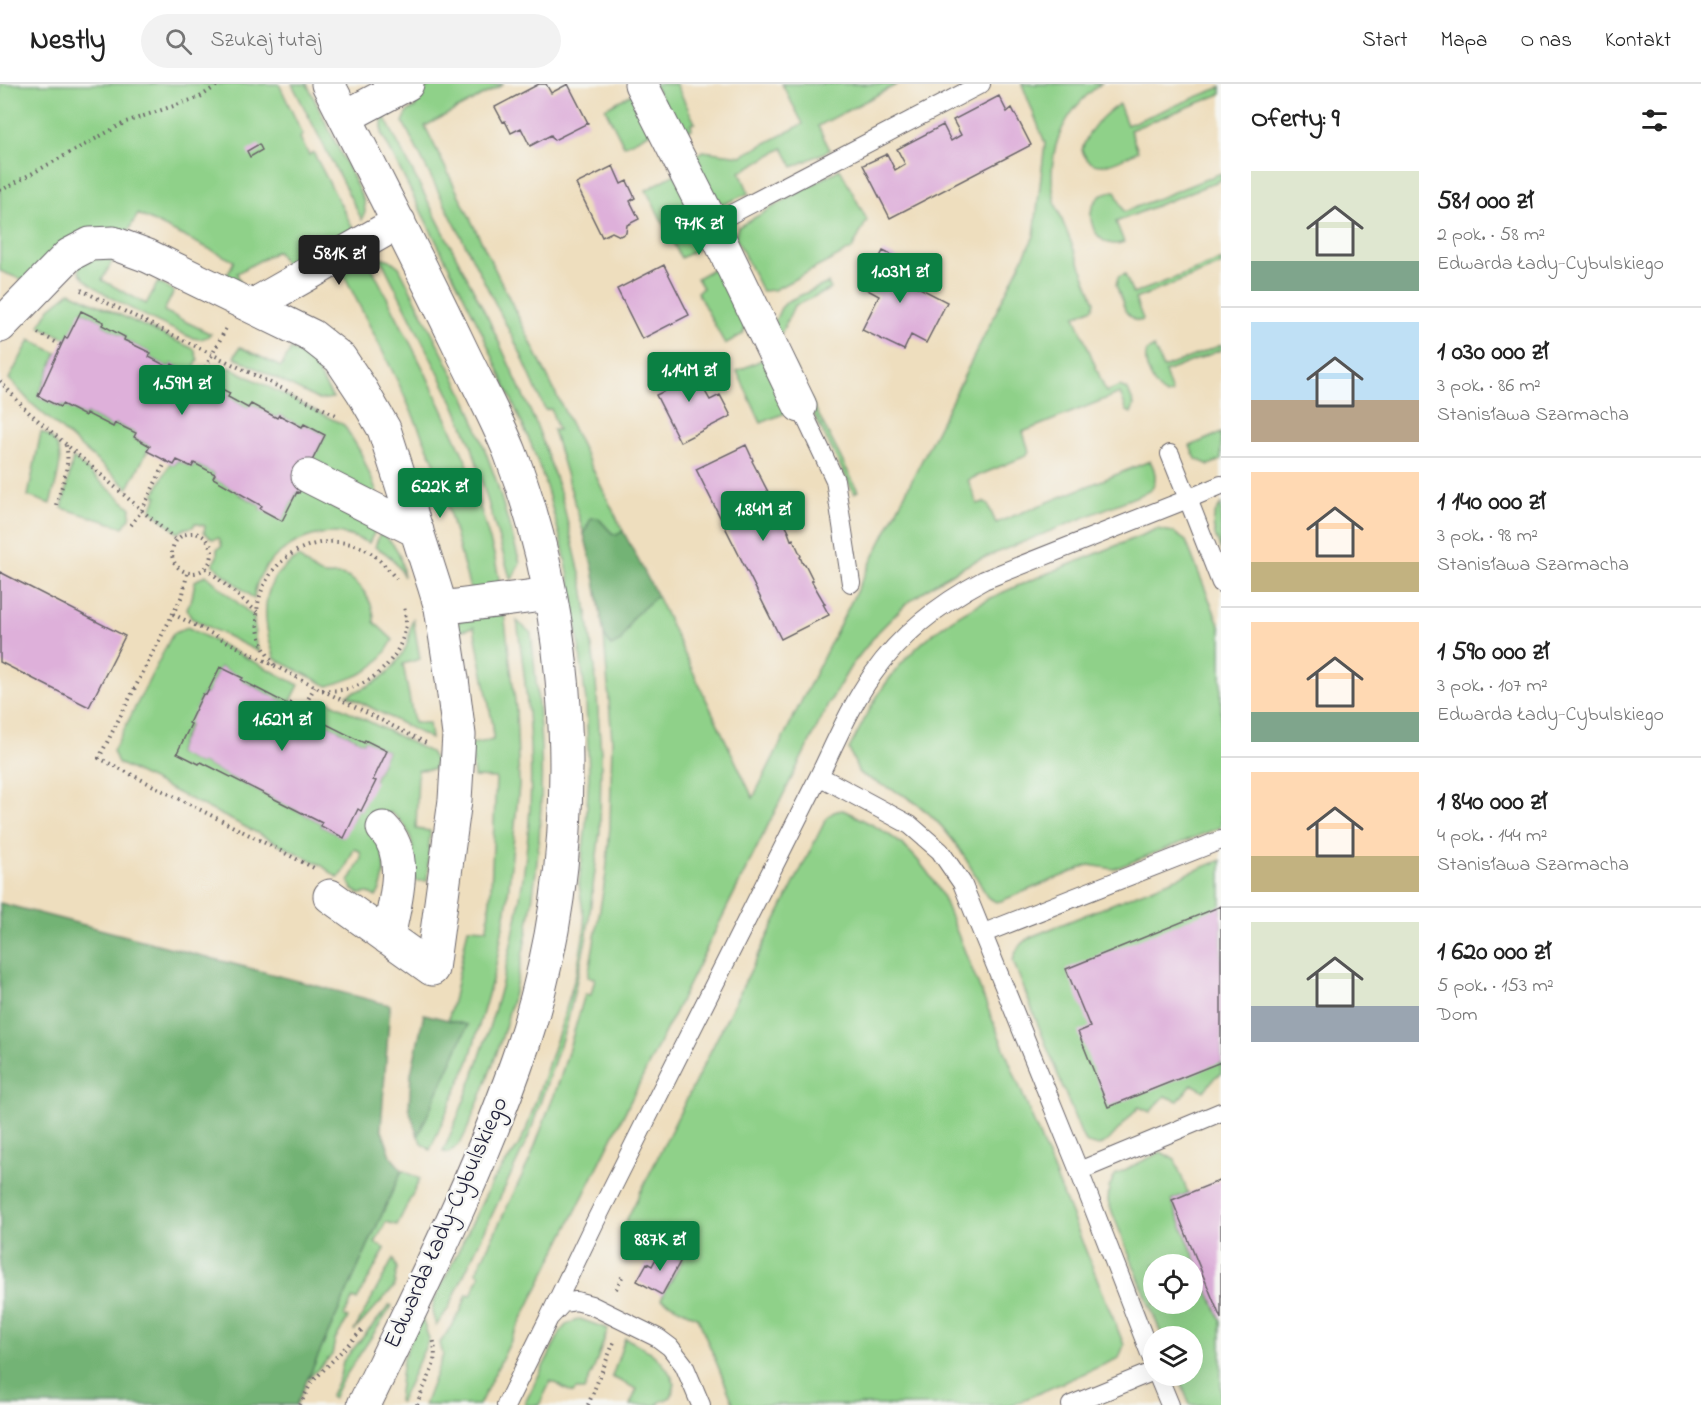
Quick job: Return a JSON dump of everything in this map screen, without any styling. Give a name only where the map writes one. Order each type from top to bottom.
[{"type":"street","name":"Edwarda Łady-Cybulskiego","points":[[328,84],[399,222],[510,451],[536,533],[550,594],[564,682],[566,750],[562,854],[552,929],[524,1040],[495,1123],[460,1207],[364,1405]]},
{"type":"street","points":[[345,117],[406,84]]},
{"type":"street","points":[[641,84],[800,406]]},
{"type":"street","points":[[246,304],[399,222]]},
{"type":"street","points":[[0,326],[69,255],[90,243],[113,243],[148,256],[312,336],[340,358],[362,391],[384,429],[441,608],[459,735],[455,800],[432,969],[388,938],[326,884]]},
{"type":"street","points":[[308,476],[417,531]]},
{"type":"street","points":[[441,608],[550,594]]},
{"type":"street","points":[[383,828],[393,840],[398,853],[398,883],[388,938]]},
{"type":"lane","points":[[712,224],[981,84]]},
{"type":"lane","points":[[800,406],[835,480],[850,583]]},
{"type":"lane","points":[[1170,454],[1221,583]]},
{"type":"lane","points":[[506,1405],[605,1201],[850,713],[873,674],[896,646],[954,596],[984,580],[1221,485]]},
{"type":"lane","points":[[819,776],[910,825],[939,851],[962,883],[984,933],[1143,1336]]},
{"type":"lane","points":[[984,933],[1221,840]]},
{"type":"lane","points":[[1079,1171],[1221,1112]]},
{"type":"lane","points":[[549,1318],[563,1303],[576,1301],[591,1305],[658,1338],[670,1347],[684,1365],[701,1405]]},
{"type":"lane","points":[[1071,1405],[1143,1376]]},
{"type":"lane","points":[[1162,1386],[1170,1405]]},
{"type":"path","points":[[0,191],[126,122],[200,96],[219,84]]},
{"type":"path","points":[[73,286],[348,421]]},
{"type":"path","points":[[200,378],[246,304]]},
{"type":"path","points":[[35,332],[61,345]]},
{"type":"path","points":[[0,381],[26,409],[176,540]]},
{"type":"path","points":[[56,505],[68,465],[69,455],[66,444]]},
{"type":"path","points":[[131,525],[142,510],[166,461]]},
{"type":"path","points":[[194,533],[206,538],[212,550],[210,562],[206,568],[194,574],[175,566],[171,552],[176,540],[181,536],[194,533]]},
{"type":"path","points":[[274,665],[261,642],[257,612],[261,592],[273,570],[290,554],[312,544],[336,541],[359,547],[380,560],[399,586]]},
{"type":"path","points":[[206,568],[257,612]]},
{"type":"path","points":[[187,573],[183,594],[99,758],[326,884]]},
{"type":"path","points":[[322,690],[341,690],[365,683],[385,668],[399,648],[406,625],[404,600]]},
{"type":"path","points":[[173,614],[429,744]]},
{"type":"path","points":[[303,709],[315,686]]},
{"type":"path","points":[[300,1405],[311,1383],[370,1321]]},
{"type":"green space","points":[[0,84],[279,84],[303,135],[300,138],[309,155],[313,152],[355,232],[287,266],[277,251],[237,273],[242,289],[224,282],[234,261],[138,214],[127,233],[25,281],[0,271]]},
{"type":"green space","points":[[292,84],[307,84],[364,201],[365,212],[362,220]]},
{"type":"green space","points":[[434,84],[504,84],[425,126],[623,531],[617,535],[612,533],[598,518],[588,524],[584,534],[553,430],[558,430],[551,409],[545,410],[520,352],[403,122],[408,111],[416,107],[411,97]]},
{"type":"green space","points":[[653,84],[676,84],[695,123],[691,124],[692,129],[682,133]]},
{"type":"green space","points":[[782,84],[898,84],[818,126],[830,150],[793,167],[783,148],[740,172],[749,193],[724,204],[713,199],[692,157],[703,151],[741,156],[803,124]]},
{"type":"green space","points":[[1022,84],[1101,84],[1075,108],[1059,137],[1054,153],[1053,187],[1056,205],[1095,302],[1093,308],[1075,316],[1106,392],[1120,386],[1128,390],[1134,405],[1131,413],[1127,411],[1120,393],[1023,432],[1029,451],[1026,456],[968,480],[977,504],[984,502],[988,505],[996,523],[1150,461],[1155,476],[1153,487],[1150,491],[971,563],[937,582],[905,605],[878,632],[851,666],[829,703],[479,1405],[424,1405],[443,1355],[440,1343],[460,1313],[467,1294],[471,1295],[480,1275],[476,1272],[530,1159],[560,1079],[585,994],[591,995],[595,978],[588,977],[606,874],[610,826],[612,740],[604,635],[611,646],[628,629],[632,617],[657,596],[753,798],[1034,236],[1045,143]]},
{"type":"green space","points":[[1221,87],[1221,94],[1130,130],[1138,151],[1123,159],[1099,165],[1086,158],[1082,150],[1096,124],[1119,104],[1127,125]]},
{"type":"green space","points":[[636,92],[655,130],[624,146],[605,108]]},
{"type":"green space","points":[[384,116],[489,320],[537,426],[550,462],[561,495],[583,586],[595,668],[601,753],[600,831],[587,935],[567,1024],[529,1136],[448,1309],[436,1326],[432,1312],[434,1301],[493,1180],[517,1148],[526,1130],[562,1023],[577,970],[585,926],[579,884],[589,774],[586,702],[573,596],[562,544],[544,479],[480,328],[382,134]]},
{"type":"green space","points":[[840,169],[867,220],[852,249],[774,290],[762,291],[735,236],[738,227]]},
{"type":"green space","points":[[1221,173],[1221,180],[1116,222],[1124,242],[1112,244],[1103,240],[1096,233],[1091,212],[1094,202],[1102,195],[1115,191],[1124,212]]},
{"type":"green space","points":[[675,174],[711,242],[681,258],[646,190]]},
{"type":"green space","points":[[380,257],[390,260],[399,267],[469,406],[496,480],[520,563],[511,581],[472,447],[455,406]]},
{"type":"green space","points":[[89,258],[113,260],[102,280],[146,304],[158,282],[174,291],[164,311],[211,334],[201,339],[190,337],[108,296],[82,276],[79,268]]},
{"type":"green space","points":[[367,258],[426,374],[467,463],[494,554],[501,589],[471,593],[439,473],[398,382],[343,273]]},
{"type":"green space","points":[[1221,260],[1221,265],[1135,299],[1143,319],[1141,321],[1134,320],[1126,312],[1116,285],[1118,277],[1125,274],[1133,294]]},
{"type":"green space","points":[[713,269],[719,269],[748,320],[743,334],[725,344],[697,292],[703,288],[697,278]]},
{"type":"green space","points":[[828,283],[831,289],[794,306],[779,338],[858,491],[854,493],[781,350],[775,321],[781,308],[788,301]]},
{"type":"green space","points":[[70,292],[194,349],[198,360],[191,374],[172,364],[170,368],[149,357],[150,353],[124,340],[125,337],[82,311],[67,339],[39,326],[50,308]]},
{"type":"green space","points":[[30,340],[57,353],[38,396],[60,407],[62,404],[85,416],[86,413],[113,427],[115,423],[136,433],[134,438],[150,446],[128,488],[31,403],[9,379]]},
{"type":"green space","points":[[1221,345],[1221,350],[1165,372],[1172,393],[1167,395],[1162,392],[1150,376],[1146,356],[1147,351],[1154,347],[1163,368]]},
{"type":"green space","points":[[240,347],[281,367],[291,349],[310,360],[333,398],[319,400],[234,357]]},
{"type":"green space","points":[[768,357],[790,411],[761,423],[737,371]]},
{"type":"green space","points":[[231,368],[344,425],[360,451],[377,492],[372,494],[311,463],[325,435],[304,424],[302,427],[279,415],[277,418],[251,404],[248,408],[228,397],[230,394],[213,385],[219,369]]},
{"type":"green space","points":[[41,432],[57,445],[59,454],[60,464],[50,504],[28,496]]},
{"type":"green space","points":[[1221,433],[1221,460],[1209,465],[1196,459],[1190,446]]},
{"type":"green space","points":[[73,458],[131,508],[130,518],[123,527],[62,508]]},
{"type":"green space","points":[[177,460],[192,467],[194,463],[215,474],[213,478],[262,506],[260,509],[282,520],[297,492],[299,493],[304,484],[331,502],[331,506],[376,529],[369,543],[347,535],[333,533],[320,534],[293,544],[271,561],[262,573],[254,599],[213,565],[217,549],[222,546],[219,538],[212,539],[204,532],[205,526],[195,523],[193,527],[178,533],[151,510],[157,496],[154,495],[170,463],[174,465]]},
{"type":"green space","points":[[1221,504],[1221,551],[1214,532],[1213,521]]},
{"type":"green space","points":[[591,518],[598,518],[612,533],[617,535],[623,531],[657,596],[633,617],[621,641],[611,646],[604,635],[593,569],[584,534]]},
{"type":"green space","points":[[1157,529],[1173,532],[1186,541],[1221,629],[1221,827],[1114,869],[1089,865],[996,902],[987,897],[963,854],[943,828],[919,805],[859,773],[849,749],[875,701],[893,674],[927,638],[946,624],[1006,591]]},
{"type":"green space","points":[[380,533],[398,552],[404,577],[392,559],[375,547]]},
{"type":"green space","points":[[298,557],[318,573],[348,577],[360,587],[369,600],[374,622],[393,640],[380,659],[359,675],[328,686],[275,659],[267,629],[267,598],[276,576]]},
{"type":"green space","points":[[206,575],[254,617],[255,639],[259,652],[191,618],[187,608],[192,598],[195,581]]},
{"type":"green space","points":[[504,613],[516,709],[519,785],[507,905],[495,970],[469,1061],[430,1150],[418,1136],[454,997],[468,928],[487,929],[496,778],[474,777],[471,744],[493,740],[493,726],[474,627],[452,633],[460,620]]},
{"type":"green space","points":[[413,619],[420,659],[403,664],[414,723],[429,723],[431,739],[347,695],[374,683],[389,671],[406,647]]},
{"type":"green space","points":[[517,621],[531,633],[540,722],[540,820],[534,890],[522,959],[501,1040],[467,1130],[461,1142],[449,1153],[443,1152],[476,1069],[502,983],[512,940],[526,852],[531,784],[530,737]]},
{"type":"green space","points":[[187,627],[299,685],[289,705],[220,667],[206,695],[203,694],[177,753],[199,764],[201,762],[322,823],[321,826],[343,837],[358,809],[361,810],[387,751],[365,740],[364,743],[316,719],[326,700],[430,752],[435,760],[434,769],[418,770],[416,829],[430,831],[427,881],[415,881],[412,842],[405,826],[390,812],[377,841],[384,869],[382,884],[376,897],[369,893],[360,894],[352,889],[349,882],[361,859],[360,851],[354,849],[343,873],[338,878],[321,865],[118,763],[113,751],[170,639],[173,634]]},
{"type":"green space","points":[[843,810],[900,843],[922,864],[942,895],[1124,1345],[1119,1358],[1012,1405],[734,1405],[698,1318],[661,1299],[682,1261],[627,1230],[625,1223],[824,823],[832,814]]},
{"type":"green space","points":[[1221,860],[1221,1074],[1215,1077],[1204,1091],[1192,1084],[1178,1101],[1165,1096],[1150,1112],[1139,1107],[1109,1140],[1099,1146],[1087,1143],[1082,1136],[1013,961],[1016,952],[1022,943],[1033,936]]},
{"type":"green space","points":[[0,903],[390,1005],[381,1128],[392,1158],[402,1170],[296,1405],[0,1405]]},
{"type":"green space","points":[[424,1014],[468,1025],[418,1136],[409,1109],[411,1074]]},
{"type":"green space","points":[[1161,1152],[1175,1160],[1188,1193],[1171,1200],[1193,1254],[1143,1254],[1143,1289],[1108,1202],[1109,1187],[1116,1174]]},
{"type":"green space","points":[[402,1170],[420,1179],[397,1225],[386,1222],[375,1243],[385,1249],[357,1300],[353,1298],[344,1316],[348,1318],[335,1340],[332,1355],[307,1380]]},
{"type":"green space","points":[[393,1259],[397,1268],[394,1287],[354,1331]]},
{"type":"green space","points":[[1203,1277],[1221,1321],[1221,1405],[1190,1405],[1182,1386],[1203,1386],[1203,1326],[1158,1326],[1153,1314],[1203,1314]]},
{"type":"green space","points":[[390,1305],[392,1306],[340,1384],[333,1399],[330,1397],[340,1376],[343,1361]]},
{"type":"green space","points":[[421,1315],[429,1339],[400,1402],[398,1401],[403,1359]]},
{"type":"green space","points":[[580,1319],[608,1329],[584,1390],[576,1390],[573,1393],[551,1381],[539,1405],[524,1405],[561,1331],[566,1325]]},
{"type":"green space","points":[[625,1338],[654,1356],[671,1376],[675,1384],[671,1397],[658,1403],[659,1405],[630,1405],[637,1389],[612,1377]]},
{"type":"building","points":[[539,84],[546,84],[551,93],[568,84],[588,123],[554,140],[551,135],[530,146],[521,128],[511,133],[495,107]]},
{"type":"building","points":[[999,96],[1007,112],[1012,108],[1031,145],[890,218],[863,165],[887,154],[895,170],[905,164],[897,149],[943,125],[951,141],[961,135],[953,120]]},
{"type":"building","points":[[259,144],[262,150],[250,157],[247,151]]},
{"type":"building","points":[[613,166],[621,184],[627,181],[635,198],[630,201],[639,219],[627,225],[626,233],[620,236],[612,232],[602,237],[576,184]]},
{"type":"building","points":[[883,251],[916,267],[908,282],[947,302],[926,343],[911,335],[904,350],[862,330],[879,296],[864,288]]},
{"type":"building","points":[[664,265],[689,315],[642,339],[617,289]]},
{"type":"building","points":[[81,311],[104,322],[102,325],[125,337],[124,340],[151,353],[149,357],[170,368],[172,364],[230,393],[228,397],[248,408],[251,404],[277,418],[279,415],[302,427],[304,424],[325,435],[311,463],[308,476],[282,521],[260,509],[262,506],[213,478],[215,474],[194,463],[192,467],[177,460],[174,465],[147,451],[150,446],[134,437],[136,433],[115,423],[113,427],[62,404],[60,407],[38,396],[65,337],[67,339]]},
{"type":"building","points":[[687,360],[710,400],[720,395],[731,416],[680,442],[656,395],[667,390],[659,374]]},
{"type":"building","points":[[746,445],[829,615],[781,639],[696,469]]},
{"type":"building","points":[[0,572],[125,636],[89,707],[0,662]]},
{"type":"building","points":[[220,667],[289,705],[290,702],[318,716],[316,719],[364,743],[365,740],[387,751],[373,780],[376,781],[361,811],[358,809],[344,838],[321,826],[322,823],[201,762],[199,764],[177,753],[203,694],[206,695]]},
{"type":"building","points":[[1221,906],[1221,1062],[1108,1107],[1078,1032],[1090,1027],[1066,969]]},
{"type":"building","points":[[1221,1180],[1221,1319],[1203,1275],[1203,1254],[1194,1254],[1172,1200]]},
{"type":"building","points":[[661,1249],[681,1260],[662,1295],[637,1281],[647,1263],[652,1266]]}]
